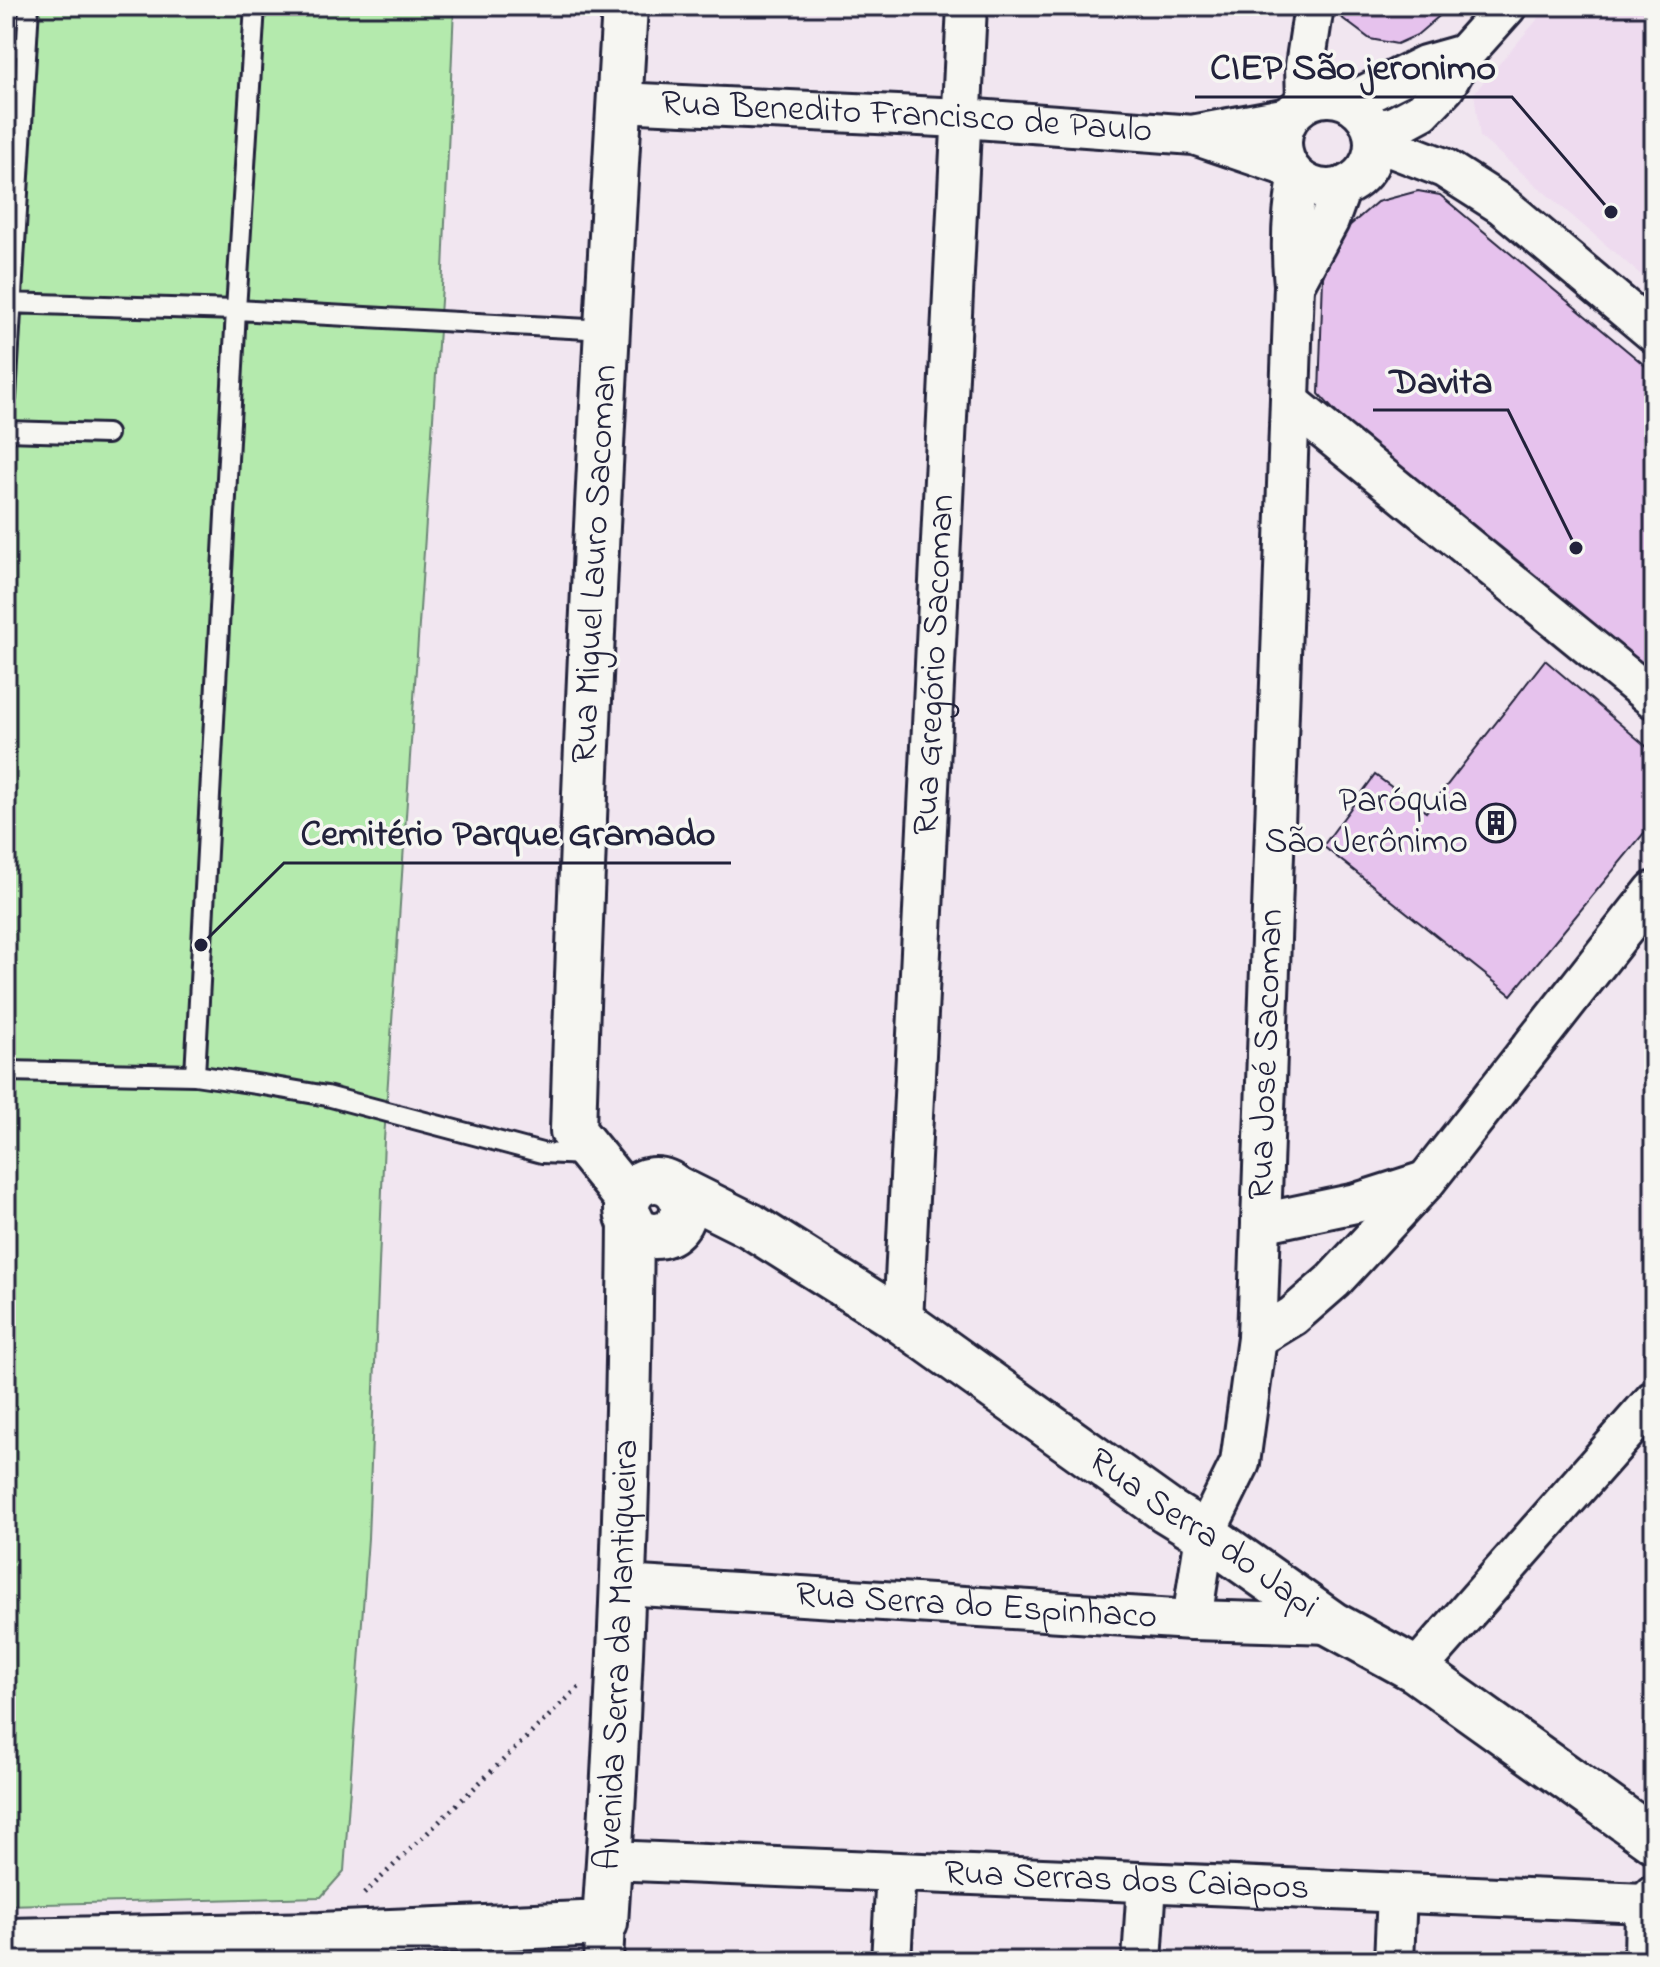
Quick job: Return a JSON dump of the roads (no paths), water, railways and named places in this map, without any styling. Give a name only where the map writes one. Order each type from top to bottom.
[{"type":"street","name":"Rua Miguel Lauro Sacoman","points":[[625,6],[607,330],[573,1131],[592,1156],[656,1213]]},
{"type":"street","name":"Rua Gregório Sacoman","points":[[903,1322],[967,6]]},
{"type":"street","points":[[1374,137],[1422,111],[1445,87],[1464,54],[1507,6]]},
{"type":"street","points":[[1314,11],[1335,67],[1320,105],[1283,133],[1282,151],[1293,173],[1311,187],[1326,190],[1341,188],[1355,181],[1366,170],[1372,156],[1374,137],[1361,110],[1320,105]]},
{"type":"street","name":"Rua Benedito Francisco de Paulo","points":[[1194,135],[1320,105],[1425,65],[1464,54]]},
{"type":"street","name":"Rua Benedito Francisco de Paulo","points":[[619,102],[962,118],[1194,135],[1293,173]]},
{"type":"street","points":[[1374,137],[1444,168],[1502,205],[1654,333]]},
{"type":"street","name":"Rua José Sacoman","points":[[1192,1620],[1205,1534],[1240,1463],[1257,1338],[1294,285],[1290,247],[1293,173]]},
{"type":"street","name":"Rua José Sacoman","points":[[1294,285],[1329,221],[1341,188]]},
{"type":"street","points":[[1290,402],[1654,699]]},
{"type":"street","points":[[1257,1338],[1293,1316],[1333,1281],[1426,1181],[1654,891]]},
{"type":"street","points":[[1261,1223],[1356,1203],[1426,1181]]},
{"type":"street","name":"Rua Serra do Japi","points":[[656,1213],[751,1226],[903,1322],[1332,1624],[1416,1670],[1654,1840]]},
{"type":"street","name":"Avenida Serra da Mantiqueira","points":[[604,1942],[623,1585],[630,1349],[656,1213]]},
{"type":"street","points":[[1416,1670],[1654,1400]]},
{"type":"street","name":"Rua Serra do Espinhaco","points":[[623,1585],[1192,1620],[1332,1624]]},
{"type":"street","name":"Rua Serras dos Caiapos","points":[[609,1860],[1397,1893],[1650,1899]]},
{"type":"street","points":[[891,1961],[896,1872]]},
{"type":"street","points":[[1142,1961],[1147,1883]]},
{"type":"street","points":[[1394,1961],[1397,1893]]},
{"type":"street","points":[[1644,1961],[1650,1899]]},
{"type":"street","points":[[6,1941],[320,1948],[604,1942]]},
{"type":"lane","points":[[6,397],[9,303],[29,6]]},
{"type":"lane","points":[[195,1075],[255,6]]},
{"type":"lane","points":[[6,47],[26,47]]},
{"type":"lane","points":[[9,303],[236,310],[607,330]]},
{"type":"lane","points":[[6,431],[107,434]]},
{"type":"lane","points":[[6,1071],[195,1075],[327,1096],[542,1153],[592,1156]]},
{"type":"place","name":"CIEP São jeronimo","points":[[1611,212]]},
{"type":"place","name":"Davita","points":[[1576,548]]},
{"type":"place","name":"Paróquia São Jerônimo","points":[[1496,823]]},
{"type":"place","name":"Cemitério Parque Gramado","points":[[201,945]]}]
